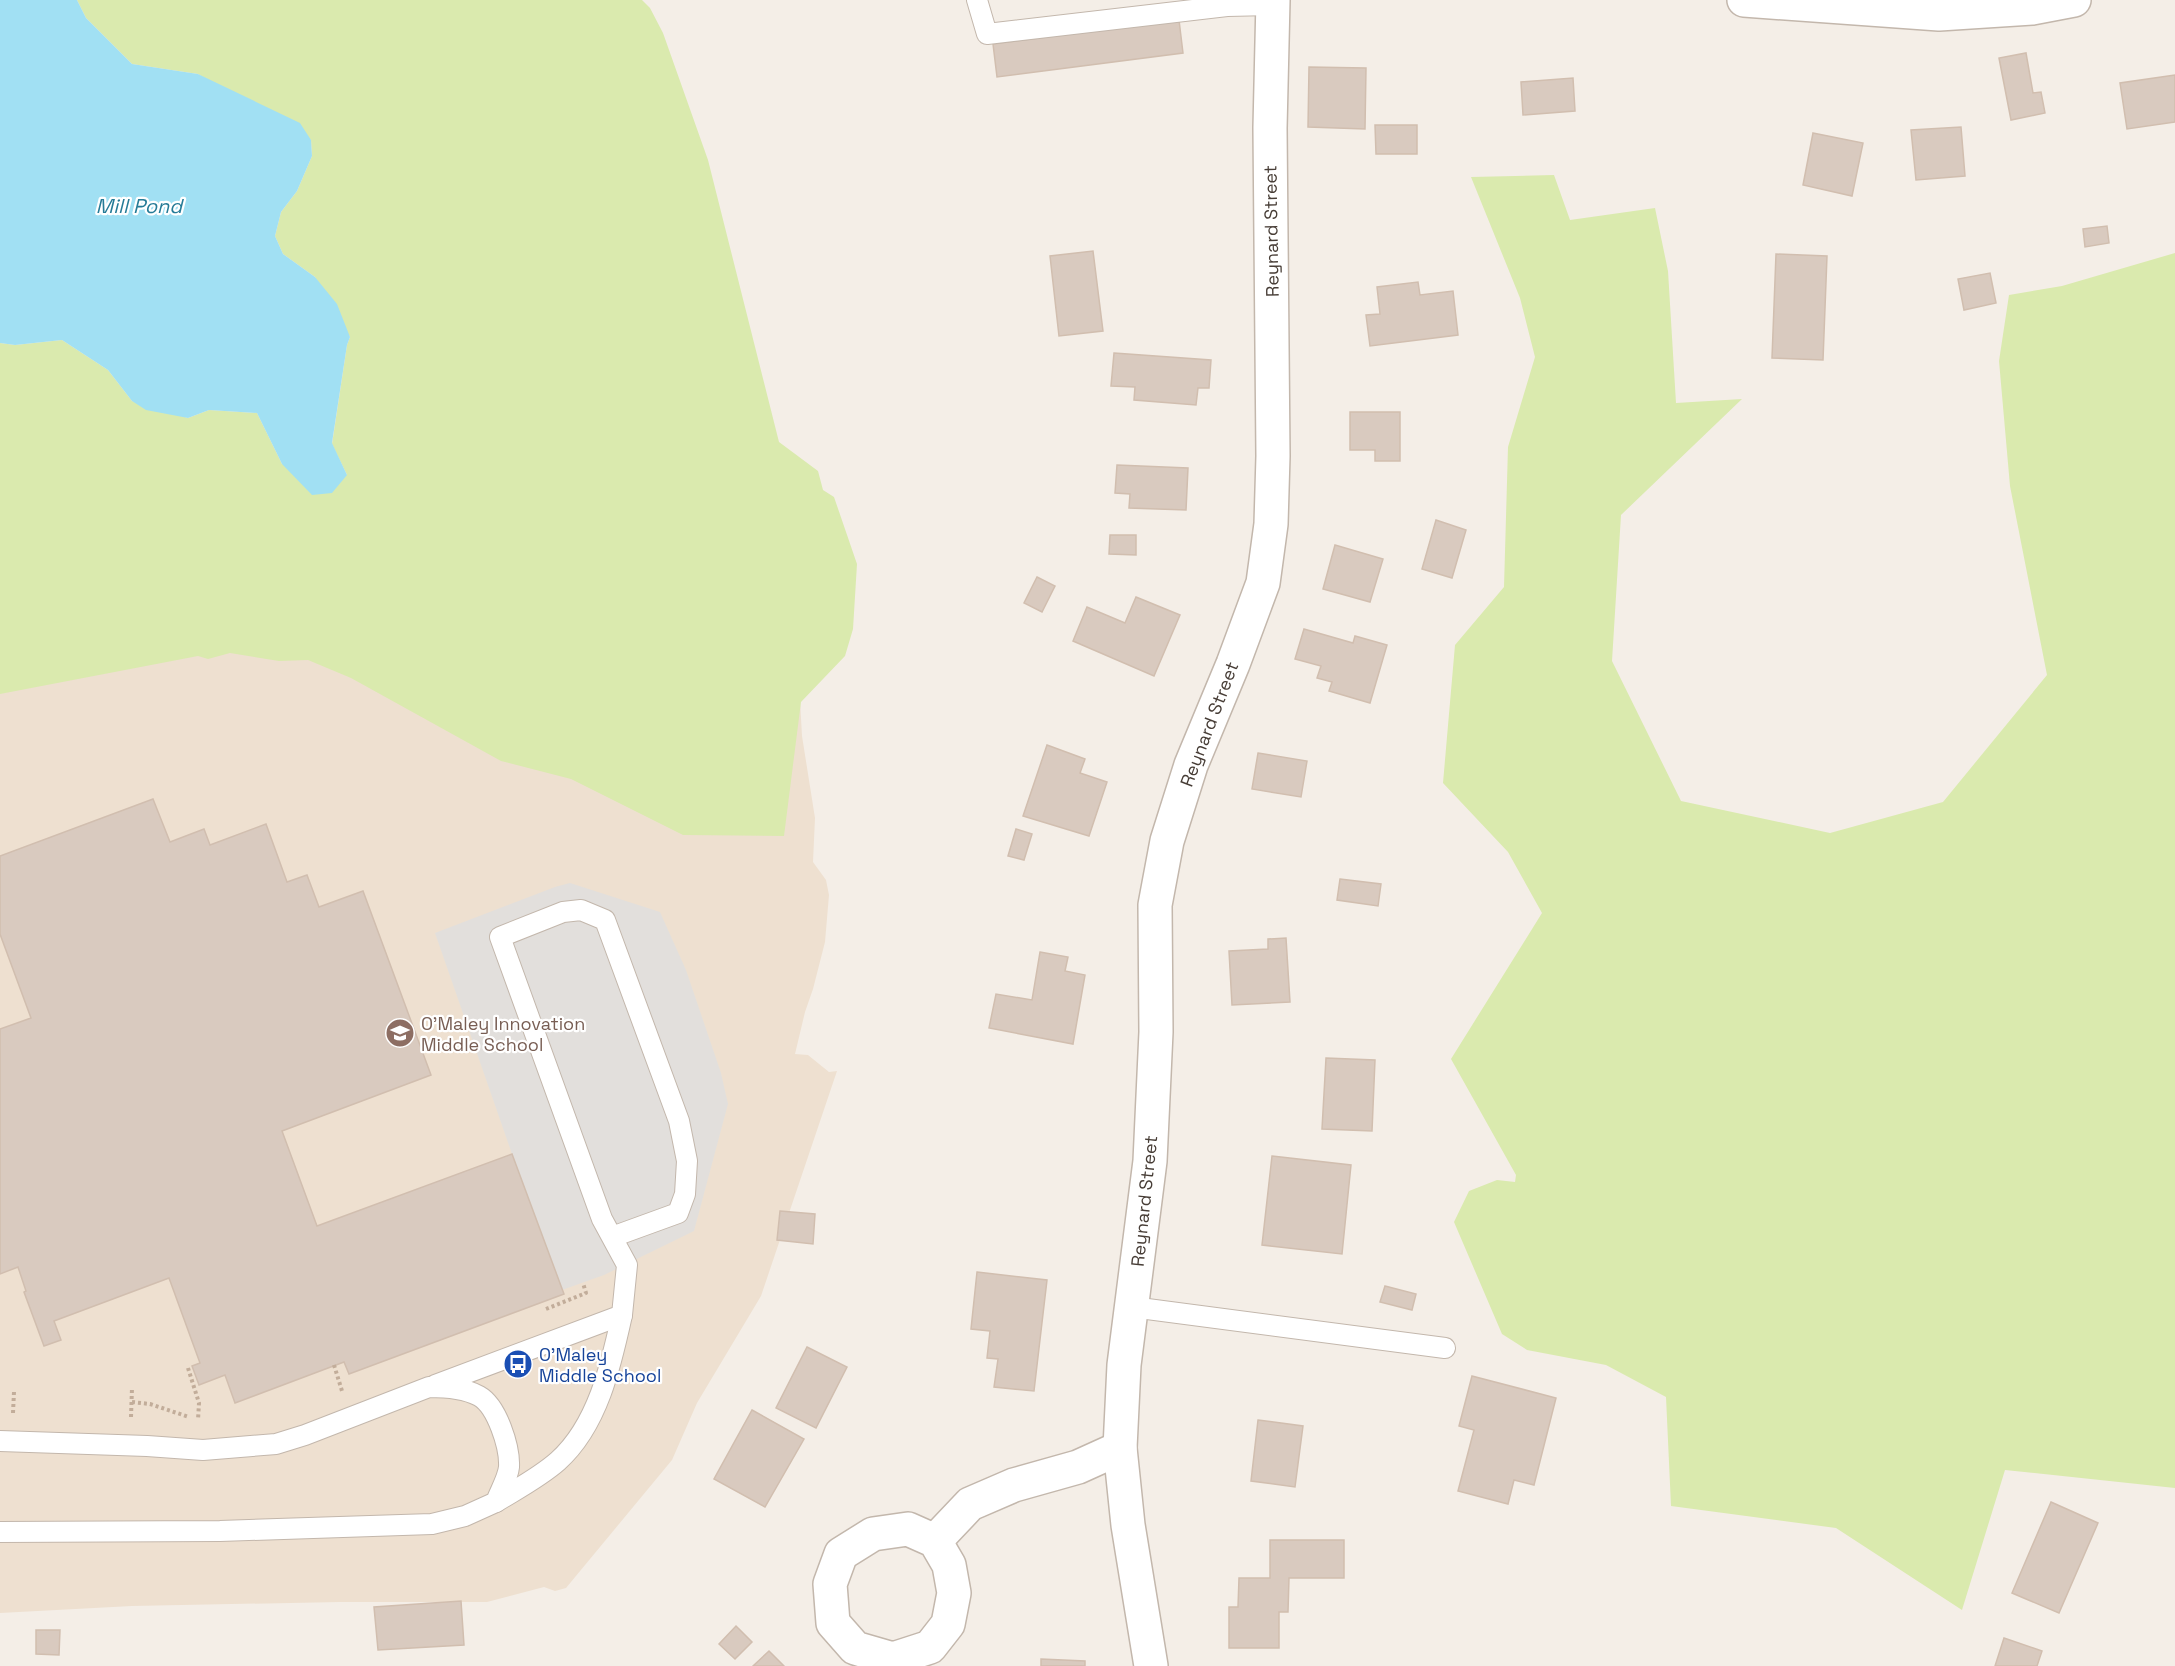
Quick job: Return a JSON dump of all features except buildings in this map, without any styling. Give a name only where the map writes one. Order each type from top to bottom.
[{"type":"street","points":[[1744,0],[1939,14],[2032,8],[2074,0]]},
{"type":"street","name":"Reynard Street","points":[[1151,1666],[1128,1525],[1120,1448],[1124,1365],[1150,1161],[1156,1032],[1155,905],[1167,841],[1191,765],[1233,664],[1263,583],[1271,524],[1273,456],[1270,128],[1273,2]]},
{"type":"street","points":[[935,1541],[970,1504],[1014,1485],[1078,1467],[1120,1448]]},
{"type":"lane","points":[[977,0],[987,34],[1273,2]]},
{"type":"lane","points":[[0,1532],[220,1531],[432,1524],[465,1516],[496,1502],[560,1459],[583,1429],[607,1379],[622,1315],[627,1265],[602,1219],[500,937],[563,912],[581,910],[605,920],[679,1121],[687,1161],[685,1194],[678,1213],[612,1237]]},
{"type":"lane","points":[[1132,1307],[1445,1347]]},
{"type":"lane","points":[[0,1441],[203,1450],[276,1444],[622,1315]]},
{"type":"lane","points":[[429,1387],[446,1387],[481,1397],[494,1414],[505,1436],[509,1467],[496,1502]]},
{"type":"path","points":[[543,1310],[586,1293],[583,1283]]},
{"type":"path","points":[[188,1368],[199,1403],[198,1420]]},
{"type":"path","points":[[332,1396],[353,1388]]},
{"type":"path","points":[[132,1402],[150,1404],[206,1422]]},
{"type":"shaded area","name":"O'Maley Innovation Middle School","points":[[0,453],[800,700],[802,736],[815,818],[813,862],[826,880],[829,895],[825,942],[795,1054],[808,1055],[829,1072],[837,1071],[761,1296],[697,1403],[672,1460],[566,1588],[555,1591],[544,1587],[487,1602],[132,1606],[0,1613]]},
{"type":"shaded area","points":[[570,883],[660,912],[686,970],[721,1073],[728,1104],[694,1231],[604,1275],[562,1290],[435,933]]},
{"type":"green space","points":[[77,0],[642,0],[650,8],[663,33],[708,160],[779,442],[818,471],[823,490],[834,497],[857,564],[853,629],[845,656],[801,702],[784,836],[683,835],[571,779],[501,761],[351,678],[308,660],[279,661],[230,653],[208,659],[198,656],[0,694],[0,343],[15,345],[62,340],[108,370],[132,401],[188,418],[209,410],[257,413],[282,464],[347,475],[332,444],[350,337],[315,277],[283,254],[275,236],[281,212],[297,191],[312,156],[311,140],[198,74],[132,64],[86,18]]},
{"type":"green space","points":[[1554,175],[1570,220],[1655,208],[1668,271],[1676,403],[1742,399],[1621,515],[1612,661],[1681,801],[1830,833],[1943,802],[2047,675],[2010,486],[1999,361],[2009,295],[2062,286],[2175,253],[2175,1488],[2005,1470],[1962,1610],[1836,1528],[1671,1506],[1666,1397],[1606,1365],[1527,1350],[1502,1334],[1454,1222],[1469,1191],[1497,1180],[1515,1182],[1516,1175],[1451,1059],[1542,913],[1508,852],[1443,783],[1455,645],[1504,587],[1508,447],[1535,357],[1520,298],[1471,177]]},
{"type":"water","name":"Mill Pond","points":[[0,0],[77,0],[86,18],[132,64],[198,74],[300,123],[311,140],[312,156],[297,191],[281,212],[275,236],[283,254],[315,277],[337,304],[350,337],[332,443],[347,475],[332,493],[312,495],[282,464],[257,413],[209,410],[188,418],[146,410],[132,401],[108,370],[62,340],[15,345],[0,343]]},
{"type":"place","name":"O'Maley Innovation Middle School","points":[[400,1033]]},
{"type":"place","name":"O'Maley Middle School","points":[[518,1364]]}]
